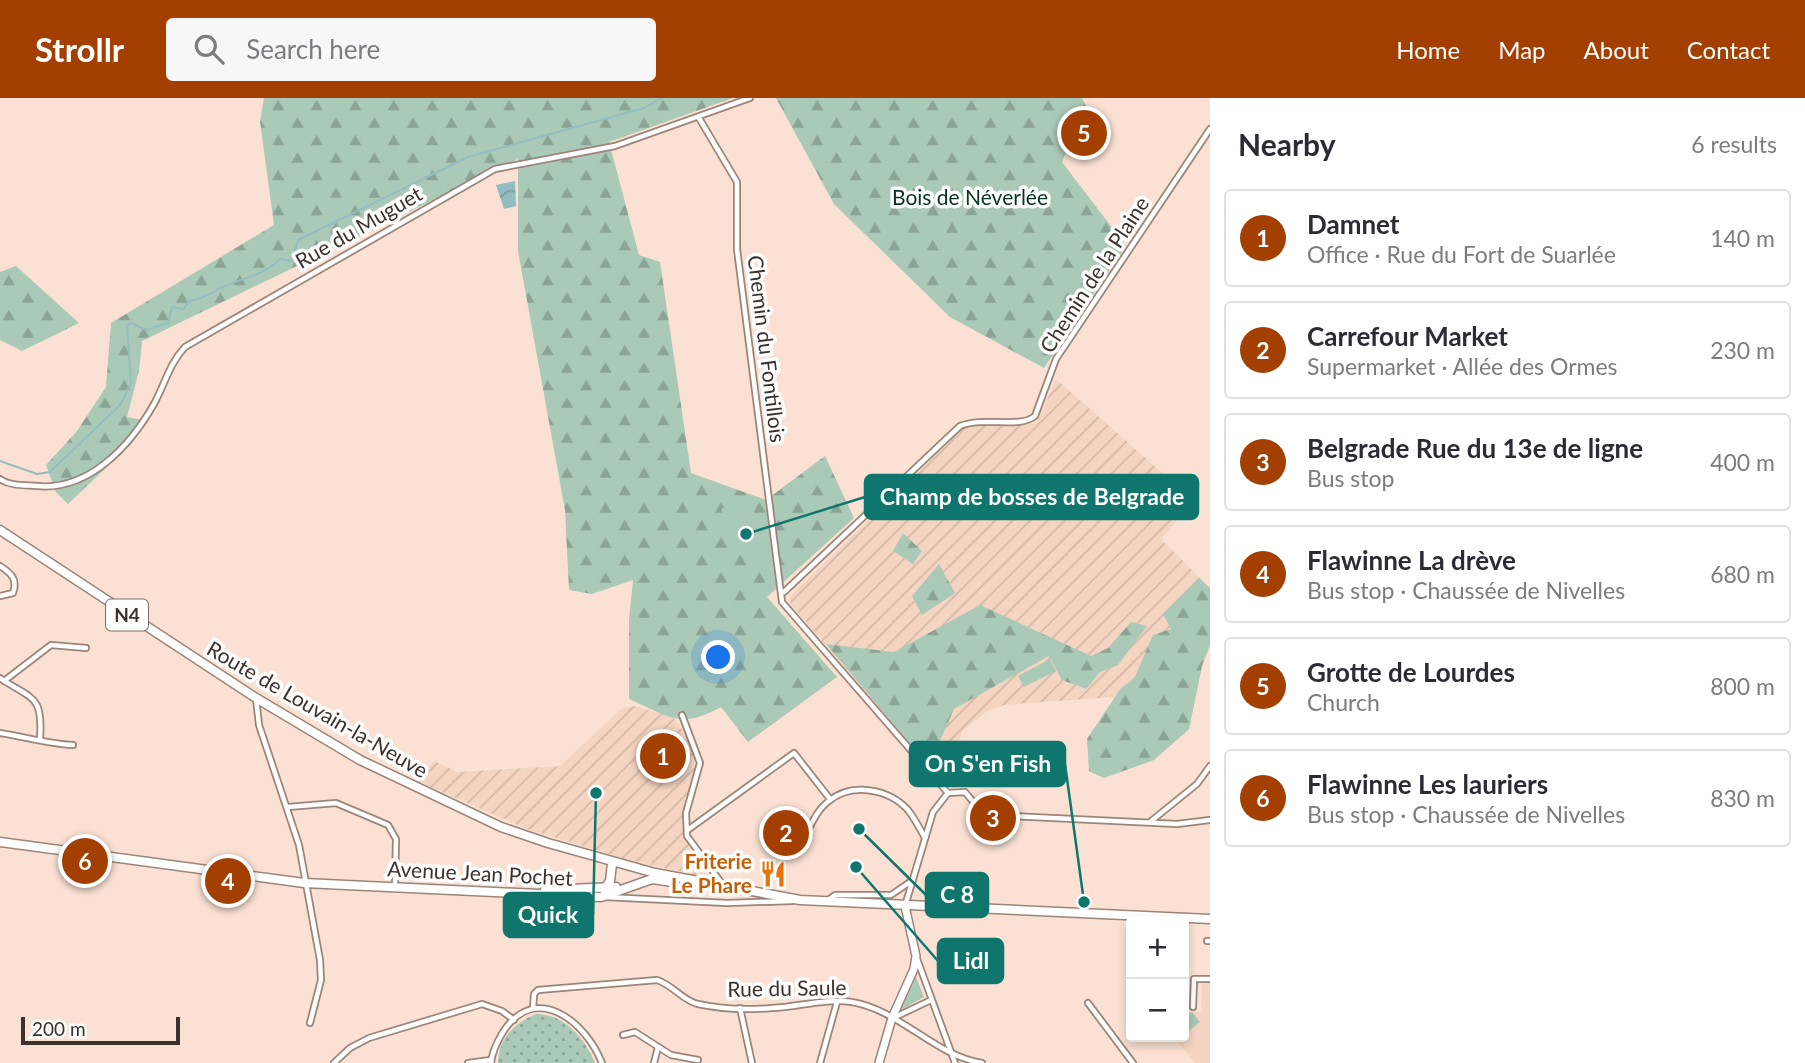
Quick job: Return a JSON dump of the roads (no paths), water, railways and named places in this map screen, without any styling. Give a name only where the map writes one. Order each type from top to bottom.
[{"type":"main road","name":"Route de Louvain-la-Neuve","points":[[0,530],[256,698],[407,785],[500,827],[612,863],[682,879]]},
{"type":"main road","name":"Avenue Jean Pochet","points":[[0,842],[304,883],[602,894]]},
{"type":"main road","points":[[602,894],[610,881],[612,863]]},
{"type":"main road","points":[[602,894],[655,873]]},
{"type":"main road","points":[[395,888],[590,890],[602,894],[653,878],[674,882],[682,879]]},
{"type":"main road","name":"N4","points":[[682,879],[800,900]]},
{"type":"main road","name":"Avenue Jean Pochet","points":[[800,900],[905,906]]},
{"type":"main road","name":"N4","points":[[905,906],[1210,919]]},
{"type":"street","name":"Rue du Muguet","points":[[0,480],[52,488],[84,479],[121,448],[154,403],[172,362],[185,347],[473,180],[495,169],[615,146],[750,98]]},
{"type":"street","name":"Chemin du Fontillois","points":[[699,118],[737,181],[737,250],[783,592]]},
{"type":"street","name":"Chemin de la Plaine","points":[[783,592],[960,426],[986,419],[1021,422],[1035,416],[1056,359],[1210,129]]},
{"type":"street","points":[[0,566],[11,573],[15,582],[10,596],[0,596]]},
{"type":"street","points":[[783,592],[782,602],[948,793]]},
{"type":"street","points":[[40,739],[42,711],[37,702],[2,679],[51,645],[86,648]]},
{"type":"street","points":[[256,698],[258,725],[299,845],[321,980],[310,1023]]},
{"type":"street","points":[[682,715],[700,763],[685,813],[689,829],[687,836],[724,887]]},
{"type":"street","points":[[0,733],[40,739],[47,744],[73,745]]},
{"type":"street","points":[[689,829],[794,752],[830,799]]},
{"type":"street","points":[[1149,822],[1197,784],[1210,766]]},
{"type":"street","points":[[802,842],[819,810],[830,799],[864,789],[893,798],[910,812],[925,838]]},
{"type":"street","points":[[954,1063],[916,957],[905,906],[933,812],[948,793],[965,792],[980,810],[992,815],[1189,824],[1210,820]]},
{"type":"street","points":[[288,807],[336,803],[388,825],[396,839],[395,888]]},
{"type":"street","points":[[826,901],[835,895],[891,895],[914,879]]},
{"type":"street","name":"Avenue Jean Pochet","points":[[602,894],[727,903],[800,900]]},
{"type":"street","points":[[879,1063],[892,1018],[914,969],[916,957]]},
{"type":"street","points":[[1193,1007],[1194,979],[1210,979]]},
{"type":"street","name":"Rue du Saule","points":[[533,1008],[538,990],[657,980],[671,985],[695,1004],[773,1008],[837,1002],[872,1008],[963,1059],[982,1063]]},
{"type":"street","points":[[892,1018],[931,1000]]},
{"type":"street","points":[[820,1063],[837,1002]]},
{"type":"street","points":[[1088,1003],[1133,1063]]},
{"type":"street","points":[[334,1063],[350,1048],[369,1038],[482,1004],[502,1011],[514,1020]]},
{"type":"street","points":[[468,1063],[491,1062],[497,1042],[514,1020],[533,1008],[548,1008],[568,1018],[584,1031],[602,1063]]},
{"type":"street","points":[[740,1008],[752,1063]]},
{"type":"street","points":[[623,1035],[635,1032],[681,1059],[698,1059]]},
{"type":"street","points":[[654,1063],[658,1047]]},
{"type":"water","points":[[515,181],[516,206],[504,209],[496,185]]},
{"type":"waterway","points":[[0,461],[37,474],[50,472],[120,405],[131,383],[127,325],[131,323],[146,330],[168,323],[172,307],[183,309],[190,301],[257,274],[280,259],[292,261],[298,240],[468,157],[644,108],[662,98]]},
{"type":"place","name":"Grotte de Lourdes","points":[[1084,133]]},
{"type":"place","name":"Champ de bosses de Belgrade","points":[[746,534]]},
{"type":"place","name":"Damnet","points":[[663,756]]},
{"type":"place","name":"Quick","points":[[596,793]]},
{"type":"place","name":"Belgrade Rue du 13e de ligne","points":[[993,818]]},
{"type":"place","name":"C 8","points":[[859,829]]},
{"type":"place","name":"Carrefour Market","points":[[786,833]]},
{"type":"place","name":"Flawinne Les lauriers","points":[[85,861]]},
{"type":"place","name":"Lidl","points":[[856,867]]},
{"type":"place","name":"Friterie Le Phare","points":[[773,874]]},
{"type":"place","name":"Flawinne La drève","points":[[228,881]]},
{"type":"place","name":"On S'en Fish","points":[[1084,902]]},
{"type":"park label","name":"Bois de Néverlée","points":[[970,198]]}]
